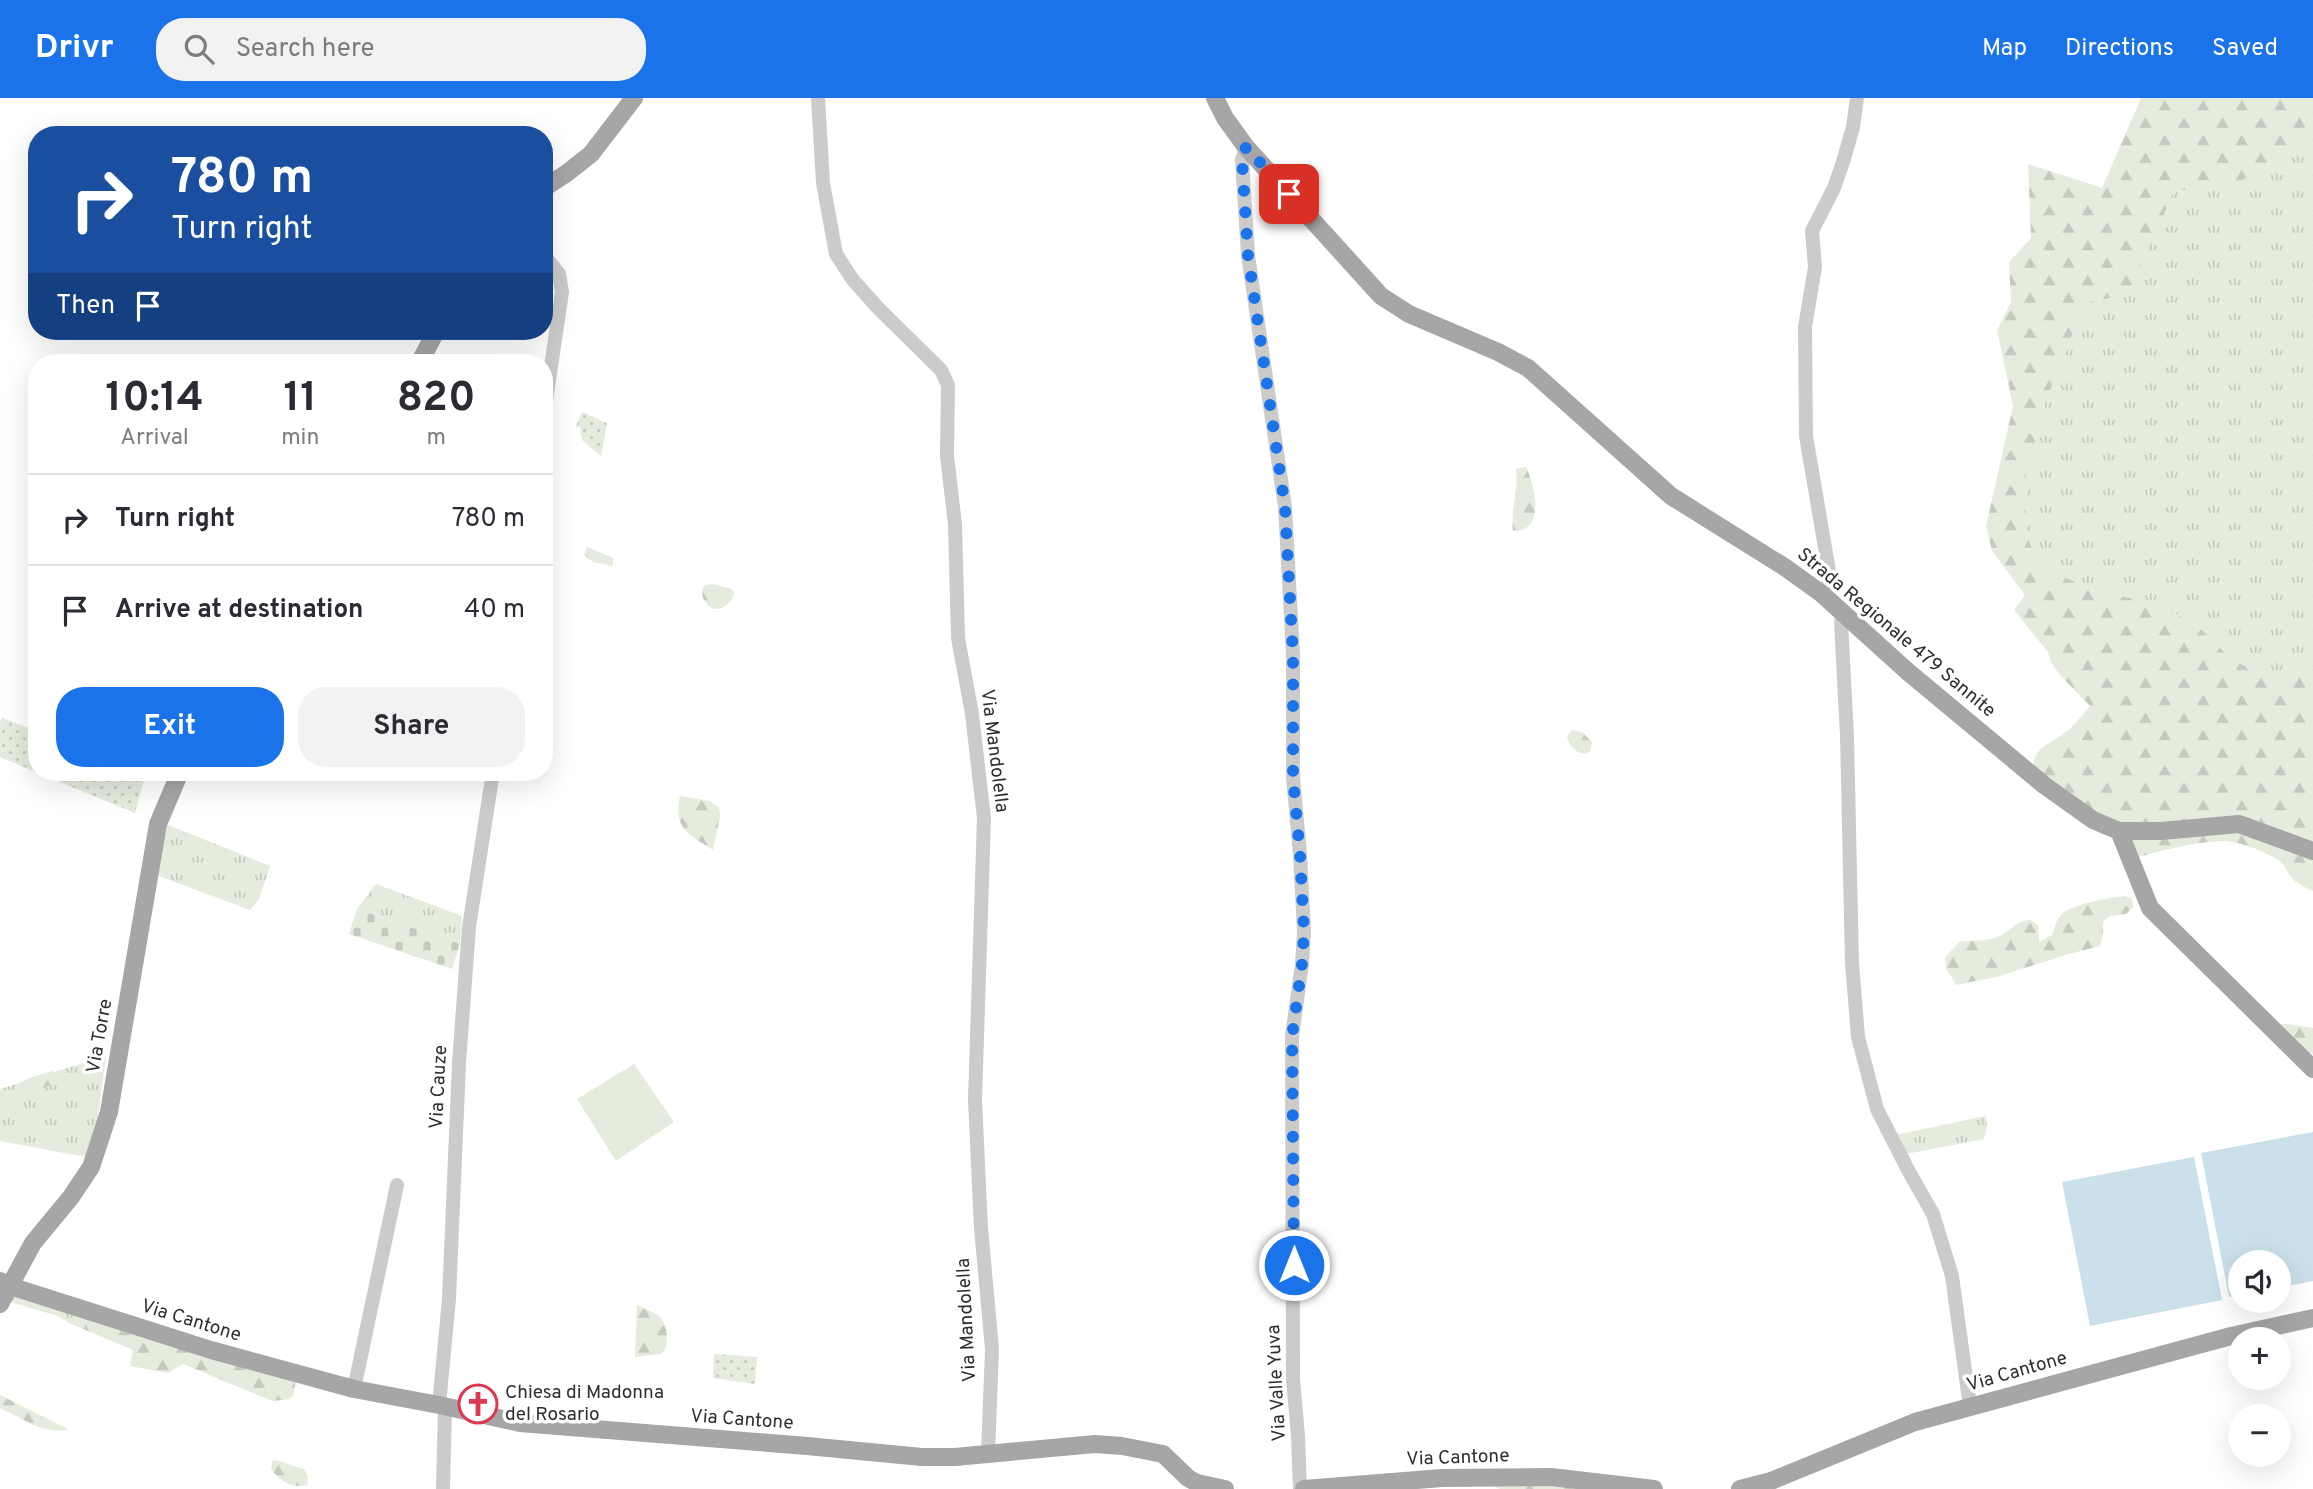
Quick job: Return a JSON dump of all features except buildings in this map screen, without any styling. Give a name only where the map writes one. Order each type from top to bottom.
[{"type":"main road","points":[[553,182],[591,154],[634,98]]},
{"type":"main road","name":"Strada Regionale 479 Sannite","points":[[1215,98],[1246,147],[1381,296],[1409,314],[1528,368],[1671,496],[1786,568],[1822,594],[1898,663],[2045,785],[2094,820],[2119,831],[2161,831],[2239,824],[2313,851]]},
{"type":"main road","name":"Via Torre","points":[[0,1304],[5,1283],[91,1167],[108,1112],[158,824],[176,781]]},
{"type":"main road","points":[[2119,831],[2150,908],[2313,1069]]},
{"type":"main road","name":"Via Cantone","points":[[5,1283],[211,1350],[354,1390],[520,1423],[922,1457],[1095,1444],[1122,1446],[1163,1454],[1188,1478],[1225,1489]]},
{"type":"main road","name":"Via Cantone","points":[[1741,1489],[1771,1481],[1914,1422],[2231,1336],[2313,1318]]},
{"type":"main road","name":"Via Cantone","points":[[1302,1489],[1442,1478],[1552,1477],[1654,1489]]},
{"type":"street","name":"Via Mandolella","points":[[818,98],[823,183],[836,254],[853,280],[879,309],[941,370],[948,385],[947,456],[955,523],[958,638],[972,714],[984,818],[975,1100],[981,1228],[992,1349],[988,1454]]},
{"type":"street","points":[[1822,594],[1830,578],[1806,436],[1805,327],[1815,267],[1812,231],[1834,188],[1843,162],[1853,127],[1857,98]]},
{"type":"street","name":"Via Valle Yuva","points":[[1246,147],[1242,160],[1248,255],[1285,507],[1293,655],[1293,777],[1304,932],[1292,1037],[1293,1379],[1302,1489]]},
{"type":"street","points":[[553,266],[559,274],[562,292],[553,354]]},
{"type":"street","points":[[1844,614],[1841,622],[1847,736],[1852,963],[1858,1037],[1877,1109],[1937,1226],[1952,1276],[1970,1407]]},
{"type":"street","name":"Via Cauze","points":[[443,1489],[442,1406],[459,1063],[469,927],[493,781]]},
{"type":"street","points":[[354,1390],[397,1185]]},
{"type":"green space","points":[[2141,98],[2313,98],[2313,118],[2276,160],[2231,187],[2174,191],[2128,295],[2082,303],[2044,406],[2026,476],[2026,532],[2037,563],[2091,590],[2159,604],[2202,630],[2233,661],[2272,677],[2313,668],[2313,844],[2240,817],[2128,824],[2097,814],[2033,767],[2034,760],[2043,747],[2062,735],[2090,706],[2060,675],[2048,652],[2014,610],[2025,595],[1992,551],[1986,526],[2013,406],[1997,330],[2011,302],[2009,262],[2031,238],[2028,164],[2102,188]]},
{"type":"green space","points":[[2313,118],[2313,668],[2272,677],[2233,661],[2202,630],[2159,604],[2091,590],[2037,563],[2026,532],[2026,476],[2044,406],[2082,303],[2174,191],[2231,187],[2276,160]]},
{"type":"green space","points":[[582,412],[607,423],[601,456],[582,440],[581,428],[576,426]]},
{"type":"green space","points":[[1526,467],[1535,496],[1534,516],[1530,524],[1523,529],[1513,531],[1516,469]]},
{"type":"green space","points":[[587,547],[613,558],[613,566],[593,562],[584,555]]},
{"type":"green space","points":[[713,584],[734,592],[724,607],[713,609],[703,598],[705,585]]},
{"type":"green space","points":[[2,718],[28,728],[28,769],[0,757]]},
{"type":"green space","points":[[1572,730],[1582,732],[1592,742],[1590,752],[1585,754],[1571,746],[1567,736]]},
{"type":"green space","points":[[58,781],[144,781],[135,813]]},
{"type":"green space","points":[[680,796],[710,801],[719,808],[720,816],[713,850],[684,829],[679,816]]},
{"type":"green space","points":[[163,823],[270,866],[259,899],[250,910],[151,873]]},
{"type":"green space","points":[[2239,829],[2313,856],[2313,891],[2293,879],[2278,860],[2259,850],[2236,843],[2199,843],[2131,859],[2129,836]]},
{"type":"green space","points":[[376,884],[462,916],[460,944],[357,909]]},
{"type":"green space","points":[[2124,896],[2131,898],[2134,906],[2126,914],[2110,916],[2103,922],[2100,946],[2000,976],[1956,985],[1946,968],[1945,958],[1959,942],[1995,938],[2018,923],[2031,920],[2038,926],[2039,942],[2052,935],[2058,920],[2066,911],[2091,902]]},
{"type":"green space","points":[[357,909],[460,944],[452,969],[349,934]]},
{"type":"green space","points":[[2276,1025],[2313,1028],[2313,1054],[2295,1047]]},
{"type":"green space","points":[[106,1056],[97,1123],[86,1157],[0,1141],[0,1089]]},
{"type":"green space","points":[[634,1064],[674,1122],[616,1161],[577,1099]]},
{"type":"green space","points":[[52,1071],[58,1074],[56,1084],[30,1090],[15,1085],[30,1078]]},
{"type":"green space","points":[[1986,1116],[1984,1139],[1906,1154],[1895,1135]]},
{"type":"green space","points":[[13,1293],[77,1311],[69,1323],[58,1316],[7,1301]]},
{"type":"green space","points":[[637,1305],[659,1316],[665,1324],[667,1343],[661,1354],[635,1357]]},
{"type":"green space","points":[[77,1311],[295,1378],[293,1395],[287,1399],[272,1401],[183,1364],[168,1373],[130,1366],[133,1350],[69,1323]]},
{"type":"green space","points":[[714,1354],[757,1357],[755,1384],[713,1378]]},
{"type":"green space","points":[[0,1395],[68,1429],[41,1428],[0,1408]]},
{"type":"green space","points":[[272,1461],[304,1469],[308,1476],[307,1485],[292,1485],[278,1477],[271,1469]]},
{"type":"green space","points":[[1554,1481],[1618,1489],[1500,1489],[1492,1486]]},
{"type":"water","points":[[2313,1132],[2313,1281],[2291,1286],[2291,1250],[2228,1250],[2228,1292],[2201,1153]]},
{"type":"water","points":[[2194,1157],[2222,1300],[2090,1326],[2062,1182]]},
{"type":"place","name":"Chiesa di Madonna del Rosario","points":[[478,1404]]},
{"type":"route","points":[[1289,194],[1246,147],[1242,160],[1248,255],[1285,507],[1293,655],[1293,777],[1304,932],[1292,1037],[1294,1265]]}]
